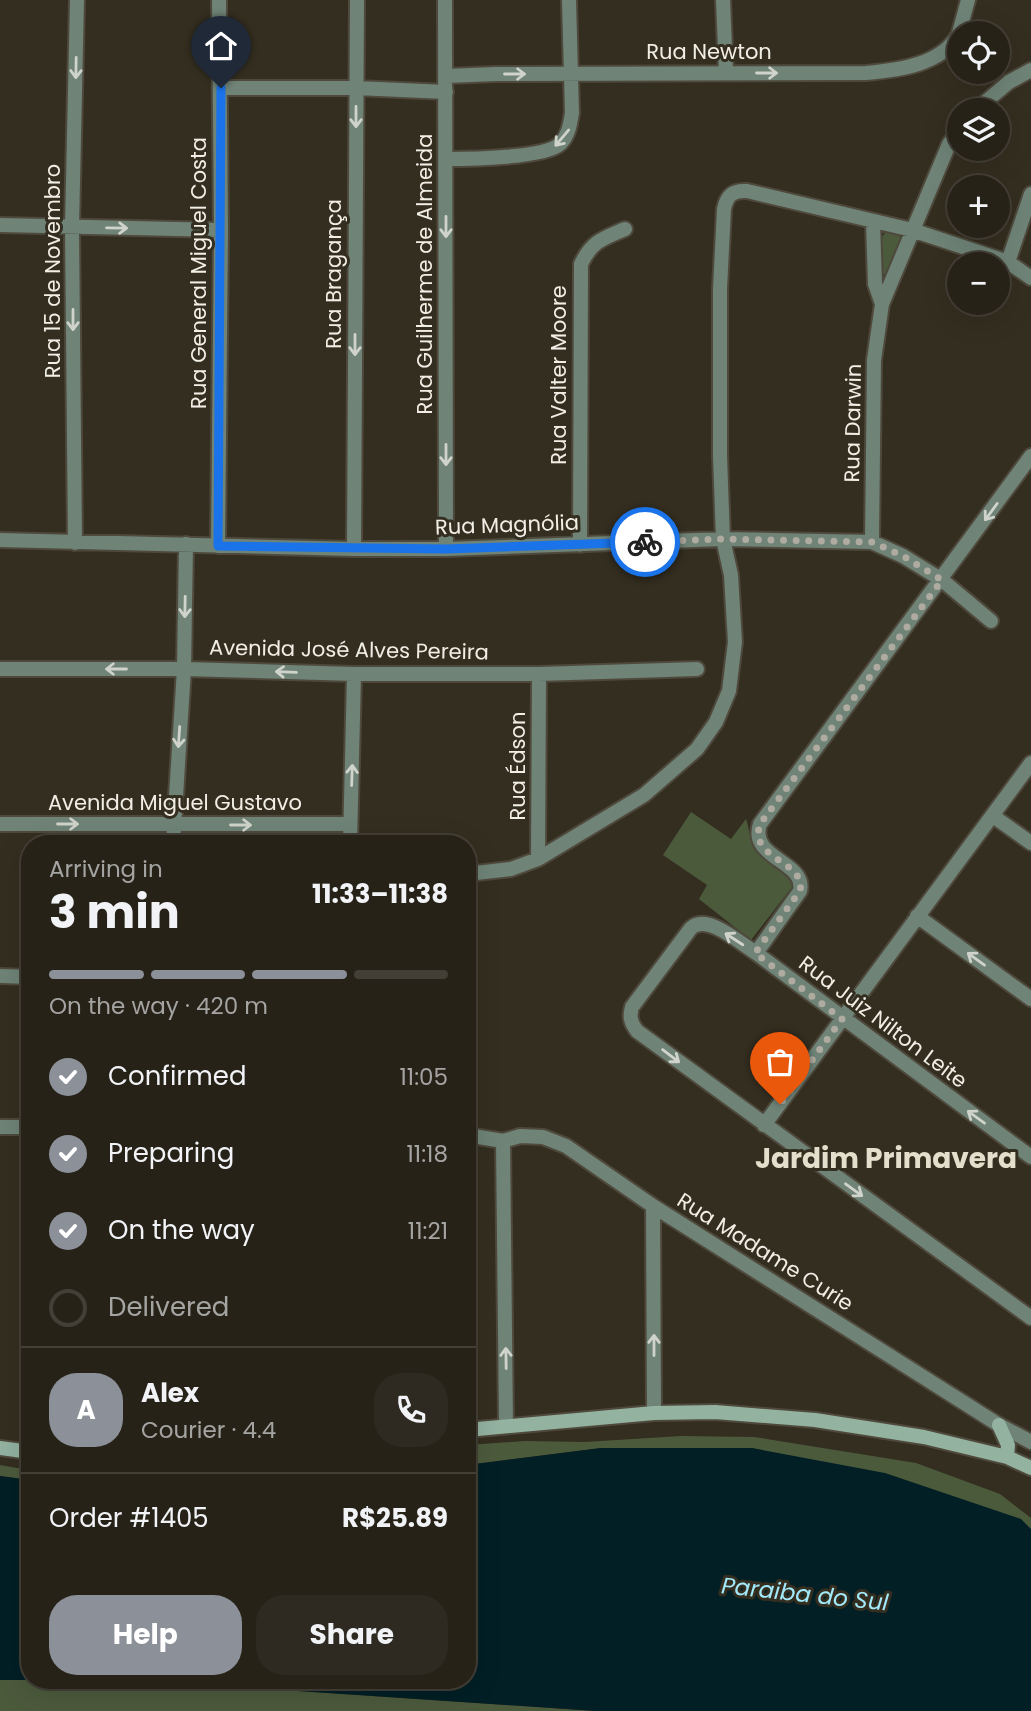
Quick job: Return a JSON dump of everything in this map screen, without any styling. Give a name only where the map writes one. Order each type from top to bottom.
[{"type":"main road","points":[[476,1429],[654,1413],[715,1412],[815,1420],[924,1437],[1007,1457],[1031,1468]]},
{"type":"main road","points":[[999,1425],[1009,1445],[1007,1457]]},
{"type":"main road","points":[[0,1448],[21,1451]]},
{"type":"street","name":"Rua 15 de Novembro","points":[[75,543],[72,227],[77,0]]},
{"type":"street","name":"Rua General Miguel Costa","points":[[218,546],[221,230],[219,0]]},
{"type":"street","name":"Rua Bragança","points":[[354,549],[357,0]]},
{"type":"street","name":"Rua Guilherme de Almeida","points":[[445,0],[446,549]]},
{"type":"street","points":[[447,159],[526,154],[549,150],[560,144],[569,130],[572,113],[569,0]]},
{"type":"street","points":[[723,0],[726,73]]},
{"type":"street","name":"Rua Newton","points":[[962,21],[968,0]]},
{"type":"street","name":"Rua Newton","points":[[447,76],[866,73],[915,66],[947,47]]},
{"type":"street","points":[[990,98],[1009,82],[1031,70]]},
{"type":"street","points":[[221,88],[356,88],[446,92]]},
{"type":"street","name":"Rua Darwin","points":[[872,542],[874,360],[882,304],[947,150]]},
{"type":"street","points":[[476,873],[511,869],[538,859],[644,795],[697,749],[716,722],[729,691],[735,642],[731,575],[723,539],[718,367],[726,199],[737,190],[747,191],[912,230],[978,252]]},
{"type":"street","points":[[1010,256],[1031,194]]},
{"type":"street","name":"Rua Darwin","points":[[873,222],[875,284],[882,304]]},
{"type":"street","points":[[0,225],[221,230]]},
{"type":"street","name":"Rua Valter Moore","points":[[580,545],[581,264],[595,242],[625,229]]},
{"type":"street","points":[[1010,263],[1031,278]]},
{"type":"street","points":[[755,953],[800,891],[802,883],[799,876],[763,848],[758,839],[760,824],[1031,456]]},
{"type":"street","name":"Rua Magnólia","points":[[0,540],[354,549],[446,549],[723,539],[872,542],[903,556],[942,580],[991,621]]},
{"type":"street","points":[[173,835],[184,669],[186,544]]},
{"type":"street","name":"Avenida José Alves Pereira","points":[[0,669],[184,669],[354,674],[539,674],[697,669]]},
{"type":"street","points":[[350,835],[354,674]]},
{"type":"street","name":"Rua Édson","points":[[538,859],[539,674]]},
{"type":"street","points":[[1031,763],[764,1125],[1031,1318]]},
{"type":"street","points":[[993,816],[1031,843]]},
{"type":"street","name":"Avenida Miguel Gustavo","points":[[0,824],[350,824]]},
{"type":"street","points":[[917,916],[1031,999]]},
{"type":"street","name":"Rua Juiz Nilton Leite","points":[[764,1125],[637,1031],[632,1024],[632,1007],[695,924],[709,923],[755,953],[1031,1157]]},
{"type":"street","points":[[0,976],[21,977]]},
{"type":"street","points":[[0,1127],[21,1127]]},
{"type":"street","name":"Rua Madame Curie","points":[[476,1136],[503,1141],[520,1136],[542,1137],[566,1146],[653,1206],[999,1425],[1031,1442]]},
{"type":"street","points":[[503,1141],[506,1426]]},
{"type":"street","points":[[653,1206],[654,1413]]},
{"type":"green space","points":[[887,230],[901,237],[888,276],[881,273],[882,237]]},
{"type":"green space","points":[[691,812],[731,839],[746,819],[754,846],[785,874],[793,886],[751,940],[699,899],[707,885],[663,855]]},
{"type":"green space","points":[[681,1436],[754,1437],[916,1463],[1000,1494],[1031,1518],[1031,1535],[752,1448],[601,1448],[476,1464],[476,1444],[525,1441],[585,1442]]},
{"type":"green space","points":[[0,1465],[21,1468],[21,1479],[0,1476]]},
{"type":"green space","points":[[0,1680],[21,1680],[21,1689],[268,1689],[596,1711],[0,1711]]},
{"type":"water","name":"Paraiba do Sul","points":[[601,1448],[752,1448],[885,1473],[1021,1519],[1031,1529],[1031,1711],[596,1711],[268,1689],[476,1689],[476,1464]]},
{"type":"water","points":[[0,1476],[21,1479],[21,1680],[0,1680]]},
{"type":"way so far","points":[[645,542],[723,539],[872,542],[903,556],[942,580],[758,830],[758,839],[763,848],[799,876],[802,883],[800,891],[755,953],[842,1019],[780,1104]]},
{"type":"district","name":"Jardim Primavera","points":[[886,1158]]},
{"type":"route","points":[[221,88],[218,546],[446,549],[645,542]]}]
